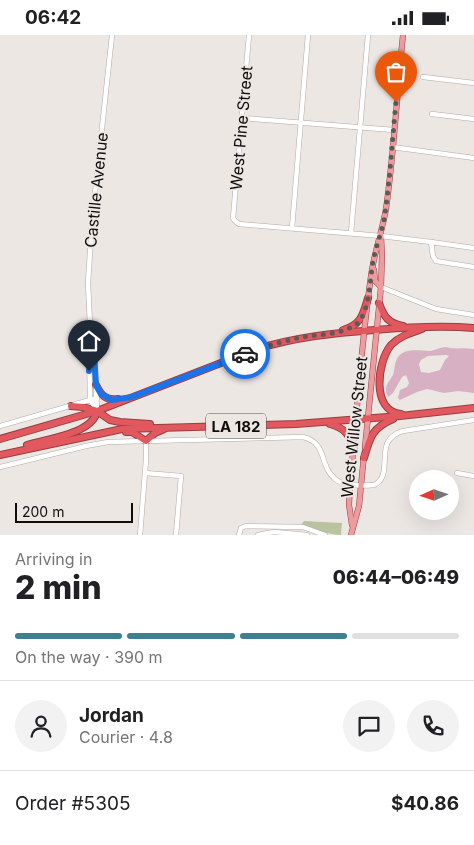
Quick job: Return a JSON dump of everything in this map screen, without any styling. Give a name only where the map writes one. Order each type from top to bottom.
[{"type":"highway","points":[[332,333],[357,324],[362,317],[368,298]]},
{"type":"highway","points":[[379,303],[386,319],[393,324],[412,327]]},
{"type":"highway","points":[[414,415],[398,414],[384,403],[380,393],[383,363],[390,347],[405,334],[433,326]]},
{"type":"highway","points":[[0,439],[97,411],[258,349],[298,339],[332,333],[412,327],[433,326],[474,329]]},
{"type":"highway","points":[[96,385],[101,394],[112,400],[132,397]]},
{"type":"highway","points":[[80,416],[94,399]]},
{"type":"highway","points":[[71,406],[97,411],[110,420],[120,422],[206,427]]},
{"type":"highway","name":"LA 182","points":[[2,454],[122,429],[324,422],[474,408]]},
{"type":"highway","points":[[2,454],[18,447],[80,430],[90,423],[97,411]]},
{"type":"highway","points":[[364,457],[371,435],[384,423],[400,416]]},
{"type":"highway","points":[[324,422],[341,427],[348,433],[354,450]]},
{"type":"highway","points":[[112,431],[132,432],[146,441],[155,433],[168,427]]},
{"type":"main road","points":[[381,236],[386,206],[403,35]]},
{"type":"main road","name":"West Willow Street","points":[[351,535],[350,484],[364,331],[373,259],[381,236]]},
{"type":"main road","name":"West Willow Street","points":[[352,525],[359,507],[368,419],[379,303],[382,255],[381,236]]},
{"type":"main road","points":[[373,259],[375,281],[380,287]]},
{"type":"street","name":"Castille Avenue","points":[[97,411],[89,371],[91,345],[88,283],[91,235],[112,35]]},
{"type":"street","name":"West Pine Street","points":[[249,35],[233,218],[239,224],[292,228]]},
{"type":"street","points":[[308,35],[292,228],[381,236],[474,248]]},
{"type":"street","points":[[351,233],[368,35]]},
{"type":"street","points":[[424,77],[474,83]]},
{"type":"street","points":[[432,113],[474,119]]},
{"type":"street","points":[[242,118],[300,121],[394,130]]},
{"type":"street","points":[[392,147],[474,158]]},
{"type":"street","points":[[431,242],[433,256],[436,261],[474,267]]},
{"type":"street","points":[[380,287],[436,309],[474,315]]},
{"type":"street","name":"Castille Avenue","points":[[91,345],[94,352],[96,385],[94,399]]},
{"type":"street","points":[[0,426],[94,399]]},
{"type":"street","points":[[0,467],[96,444],[303,437],[316,443],[330,474],[335,479],[341,483],[374,485],[382,478],[387,443],[394,434],[474,420]]},
{"type":"street","points":[[140,535],[146,441]]},
{"type":"street","points":[[145,473],[181,476],[176,535]]},
{"type":"street","points":[[459,473],[474,476]]},
{"type":"street","points":[[239,535],[241,528],[246,526],[306,535],[308,528]]},
{"type":"street","points":[[258,535],[274,529],[308,528],[325,535]]},
{"type":"green space","points":[[304,521],[342,523],[341,535],[326,533],[301,525]]},
{"type":"shaded area","points":[[444,347],[474,349],[474,393],[458,391],[444,393],[427,389],[400,400],[398,398],[400,390],[407,387],[409,383],[406,375],[402,377],[393,393],[388,397],[386,388],[400,355],[407,351],[430,351]],"holes":[[[428,356],[449,356],[440,370],[429,373],[421,372],[419,364],[421,360]]]},
{"type":"way so far","points":[[245,354],[278,343],[349,328],[357,324],[362,317],[368,298],[373,259],[381,236],[385,215],[396,102]]},
{"type":"route","points":[[89,371],[91,345],[94,352],[96,385],[101,394],[112,400],[132,397],[245,354]]}]
